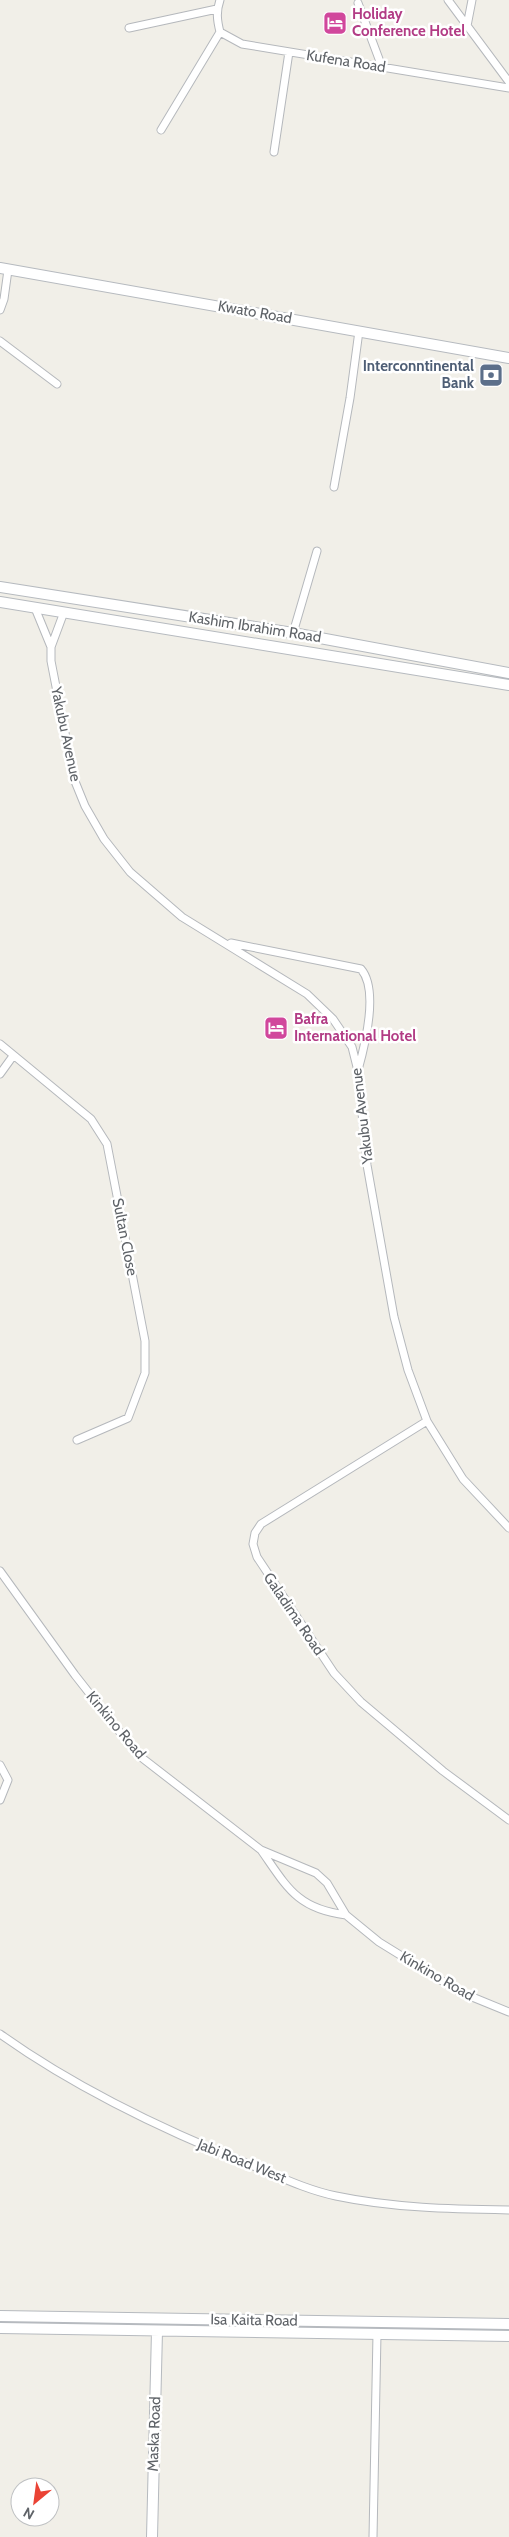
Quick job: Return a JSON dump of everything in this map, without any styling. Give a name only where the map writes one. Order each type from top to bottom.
[{"type":"street","points":[[161,130],[220,32],[217,9],[220,0]]},
{"type":"street","points":[[448,0],[509,82]]},
{"type":"street","points":[[467,26],[472,0]]},
{"type":"street","points":[[358,3],[382,67]]},
{"type":"street","points":[[129,28],[217,9]]},
{"type":"street","name":"Kufena Road","points":[[220,32],[242,44],[509,88]]},
{"type":"street","points":[[274,152],[289,52]]},
{"type":"street","points":[[0,310],[4,299],[4,269]]},
{"type":"street","name":"Kwato Road","points":[[4,269],[359,330],[509,358]]},
{"type":"street","points":[[334,487],[350,398],[359,330]]},
{"type":"street","points":[[0,341],[57,384]]},
{"type":"street","points":[[293,633],[317,551]]},
{"type":"street","name":"Kashim Ibrahim Road","points":[[0,587],[293,633],[509,673]]},
{"type":"street","name":"Kashim Ibrahim Road","points":[[0,602],[509,685]]},
{"type":"street","name":"Yakubu Avenue","points":[[35,608],[51,647]]},
{"type":"street","name":"Yakubu Avenue","points":[[64,612],[51,647],[51,661],[74,779],[85,806],[99,831],[130,872],[156,895],[182,917],[307,994],[327,1013],[352,1047],[358,1071],[367,1165],[394,1316],[408,1370],[427,1421],[463,1478],[509,1528]]},
{"type":"street","points":[[229,639],[231,623]]},
{"type":"street","points":[[227,943],[361,969],[367,976],[370,994],[366,1040],[358,1071]]},
{"type":"street","name":"Sultan Close","points":[[0,1044],[91,1119],[107,1144],[145,1341],[145,1373],[130,1415],[77,1440]]},
{"type":"street","points":[[0,1074],[13,1056]]},
{"type":"street","name":"Galadima Road","points":[[427,1421],[262,1524],[255,1533],[252,1544],[264,1569],[334,1673],[361,1702],[443,1771],[509,1820]]},
{"type":"street","name":"Kinkino Road","points":[[0,1571],[75,1675],[137,1754],[261,1850],[316,1873],[327,1883],[346,1915],[379,1942],[460,1992],[509,2012]]},
{"type":"street","points":[[0,1765],[8,1780],[0,1800]]},
{"type":"street","name":"Kinkino Road","points":[[261,1850],[288,1888],[304,1902],[328,1913],[346,1915]]},
{"type":"street","name":"Jabi Road West","points":[[0,2034],[40,2063],[144,2119],[208,2148],[335,2196],[420,2208],[509,2210]]},
{"type":"street","name":"Isa Kaita Road","points":[[0,2316],[509,2324]]},
{"type":"street","points":[[489,2324],[490,2336]]},
{"type":"street","name":"Isa Kaita Road","points":[[0,2328],[509,2336]]},
{"type":"street","name":"Maska Road","points":[[152,2537],[157,2331]]},
{"type":"street","points":[[373,2537],[377,2334]]},
{"type":"place","name":"Holiday Conference Hotel","points":[[335,23]]},
{"type":"place","name":"Interconntinental Bank","points":[[491,375]]},
{"type":"place","name":"Bafra International Hotel","points":[[276,1028]]}]
